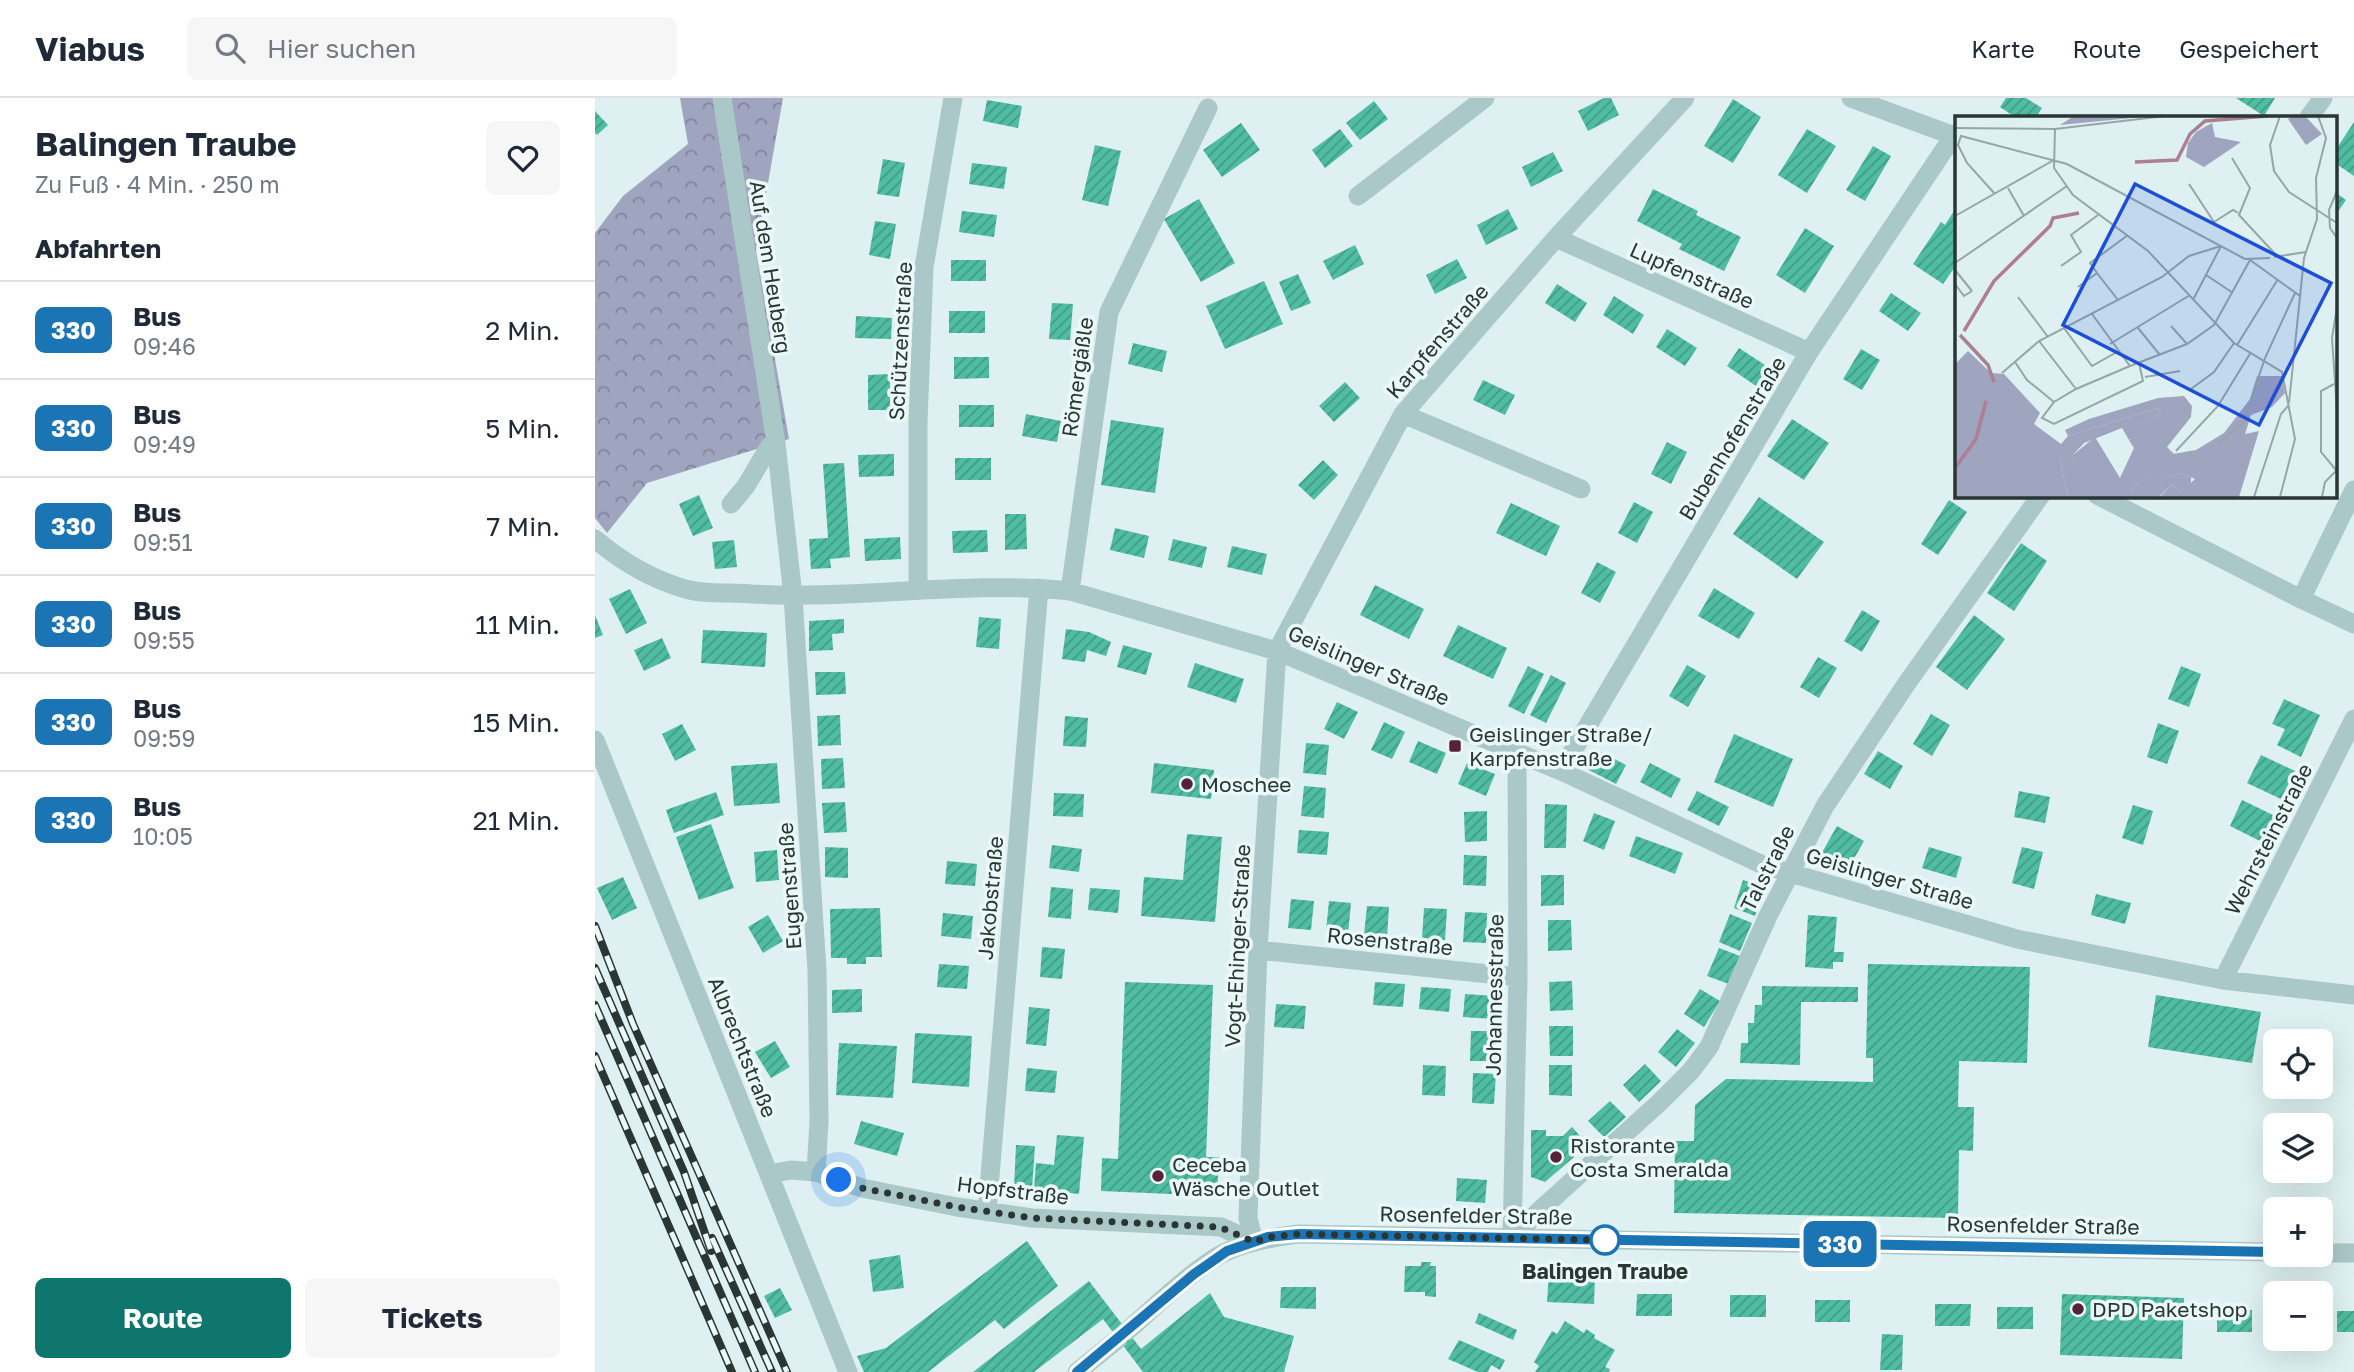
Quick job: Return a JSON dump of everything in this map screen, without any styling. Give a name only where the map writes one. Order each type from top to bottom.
[{"type":"street","name":"Auf dem Heuberg","points":[[722,98],[776,443],[793,596]]},
{"type":"street","name":"Schützenstraße","points":[[918,589],[918,422],[924,267],[953,98]]},
{"type":"street","points":[[1358,196],[1485,98]]},
{"type":"street","points":[[1851,98],[1875,102],[1955,136]]},
{"type":"street","points":[[2310,116],[2323,98]]},
{"type":"street","name":"Karpfenstraße","points":[[1277,651],[1403,415],[1673,102]]},
{"type":"street","name":"Römergäßle","points":[[1070,591],[1109,312],[1208,108]]},
{"type":"street","name":"Bubenhofenstraße","points":[[1561,771],[1809,352],[1955,136]]},
{"type":"street","name":"Lupfenstraße","points":[[1556,239],[1809,352]]},
{"type":"street","points":[[1403,415],[1581,489]]},
{"type":"street","points":[[731,504],[746,486],[769,447],[776,443]]},
{"type":"street","points":[[2301,599],[2354,490]]},
{"type":"street","name":"Talstraße","points":[[1512,1238],[1659,1103],[1691,1071],[1709,1046],[1767,916],[1825,806],[1907,683],[2040,497]]},
{"type":"street","points":[[2101,497],[2354,624]]},
{"type":"street","name":"Geislinger Straße","points":[[595,539],[618,559],[652,578],[686,590],[793,596],[918,589],[1039,588],[1070,591],[1277,651],[1561,771],[1763,865],[2017,939],[2223,980],[2354,995]]},
{"type":"street","name":"Jakobstraße","points":[[986,1212],[1039,588]]},
{"type":"street","name":"Eugenstraße","points":[[793,596],[817,970],[819,1122],[816,1172]]},
{"type":"street","name":"Vogt-Ehinger-Straße","points":[[1254,1242],[1248,1217],[1258,950],[1277,651]]},
{"type":"street","name":"Wehrsteinstraße","points":[[2223,980],[2354,719]]},
{"type":"street","name":"Albrechtstraße","points":[[595,740],[848,1372]]},
{"type":"street","name":"Johannesstraße","points":[[1512,1238],[1518,977],[1517,752]]},
{"type":"street","name":"Rosenstraße","points":[[1258,950],[1518,977]]},
{"type":"street","name":"Hopfstraße","points":[[769,1174],[790,1170],[816,1172],[862,1188],[1032,1218],[1220,1227],[1254,1242]]},
{"type":"street","name":"Rosenfelder Straße","points":[[1083,1370],[1194,1274],[1227,1251],[1268,1237],[1299,1234],[2263,1252]]},
{"type":"street","points":[[2333,1253],[2354,1253]]},
{"type":"green space","points":[[680,98],[783,98],[756,251],[789,439],[647,483],[607,533],[595,518],[595,233],[623,196],[688,144]]},
{"type":"building","points":[[1604,98],[1611,98],[1619,115],[1588,131],[1578,111]]},
{"type":"building","points":[[2006,98],[2026,98],[2042,108],[2037,116],[2014,116],[2000,107]]},
{"type":"building","points":[[2236,98],[2275,98],[2264,116]]},
{"type":"building","points":[[1733,99],[1761,117],[1733,163],[1704,146]]},
{"type":"building","points":[[987,100],[1022,106],[1018,128],[983,121]]},
{"type":"building","points":[[1374,101],[1388,119],[1360,140],[1346,123]]},
{"type":"building","points":[[595,111],[608,125],[597,135],[595,133]]},
{"type":"building","points":[[2354,122],[2354,176],[2337,164],[2337,148]]},
{"type":"building","points":[[1241,123],[1260,150],[1222,177],[1203,150]]},
{"type":"building","points":[[1340,129],[1353,146],[1325,168],[1312,150]]},
{"type":"building","points":[[1807,129],[1836,146],[1807,193],[1778,175]]},
{"type":"building","points":[[1095,145],[1121,151],[1108,206],[1082,200]]},
{"type":"building","points":[[1873,146],[1891,156],[1865,201],[1846,190]]},
{"type":"building","points":[[1553,152],[1563,171],[1531,187],[1522,167]]},
{"type":"building","points":[[883,159],[905,163],[899,197],[877,194]]},
{"type":"building","points":[[972,163],[1007,167],[1004,189],[969,184]]},
{"type":"building","points":[[1653,189],[1698,211],[1696,215],[1741,237],[1724,271],[1679,249],[1682,244],[1637,221]]},
{"type":"building","points":[[2337,193],[2346,200],[2337,213]]},
{"type":"building","points":[[1199,199],[1235,263],[1201,282],[1164,219]]},
{"type":"building","points":[[1508,209],[1518,229],[1486,245],[1477,225]]},
{"type":"building","points":[[1955,209],[1955,267],[1943,284],[1913,264],[1941,222],[1945,225]]},
{"type":"building","points":[[962,211],[997,215],[994,237],[959,232]]},
{"type":"building","points":[[875,221],[896,224],[890,259],[869,255]]},
{"type":"building","points":[[1805,228],[1834,246],[1805,293],[1776,275]]},
{"type":"building","points":[[1355,245],[1364,264],[1333,280],[1323,261]]},
{"type":"building","points":[[1457,259],[1467,278],[1435,294],[1426,275]]},
{"type":"building","points":[[951,260],[986,260],[986,281],[951,281]]},
{"type":"building","points":[[1298,274],[1311,303],[1291,311],[1279,282]]},
{"type":"building","points":[[1264,281],[1283,324],[1225,349],[1206,306]]},
{"type":"building","points":[[1557,284],[1587,303],[1575,322],[1545,303]]},
{"type":"building","points":[[1891,293],[1921,313],[1908,331],[1879,311]]},
{"type":"building","points":[[1614,296],[1644,315],[1633,334],[1603,315]]},
{"type":"building","points":[[1052,303],[1073,304],[1070,340],[1049,339]]},
{"type":"building","points":[[949,311],[985,311],[985,333],[949,333]]},
{"type":"building","points":[[856,316],[892,318],[891,339],[855,338]]},
{"type":"building","points":[[1667,329],[1697,348],[1685,366],[1656,347]]},
{"type":"building","points":[[1133,343],[1167,351],[1162,372],[1128,364]]},
{"type":"building","points":[[1739,348],[1768,367],[1756,386],[1727,366]]},
{"type":"building","points":[[1861,349],[1880,360],[1862,390],[1843,379]]},
{"type":"building","points":[[954,357],[989,357],[989,378],[954,379]]},
{"type":"building","points":[[890,374],[890,410],[868,410],[868,375]]},
{"type":"building","points":[[1483,380],[1515,395],[1505,415],[1473,400]]},
{"type":"building","points":[[1345,382],[1360,398],[1334,422],[1319,406]]},
{"type":"building","points":[[959,405],[994,405],[994,427],[959,427]]},
{"type":"building","points":[[1026,414],[1061,421],[1057,442],[1022,436]]},
{"type":"building","points":[[1792,419],[1829,443],[1804,480],[1767,456]]},
{"type":"building","points":[[1111,420],[1164,428],[1155,493],[1101,485]]},
{"type":"building","points":[[1667,442],[1687,452],[1671,484],[1651,474]]},
{"type":"building","points":[[894,454],[894,476],[859,477],[858,455]]},
{"type":"building","points":[[955,458],[991,458],[991,480],[955,480]]},
{"type":"building","points":[[1323,460],[1338,475],[1314,500],[1298,485]]},
{"type":"building","points":[[844,463],[850,557],[830,559],[831,568],[811,569],[809,539],[828,538],[823,464]]},
{"type":"building","points":[[699,495],[713,528],[693,536],[679,504]]},
{"type":"building","points":[[1759,497],[1824,542],[1797,579],[1733,534]]},
{"type":"building","points":[[1949,500],[1967,512],[1938,555],[1921,544]]},
{"type":"building","points":[[1634,502],[1653,512],[1637,543],[1618,533]]},
{"type":"building","points":[[1511,503],[1560,526],[1546,556],[1496,533]]},
{"type":"building","points":[[1005,514],[1026,514],[1027,549],[1005,550]]},
{"type":"building","points":[[1115,528],[1149,536],[1144,558],[1110,550]]},
{"type":"building","points":[[987,530],[988,552],[953,553],[952,531]]},
{"type":"building","points":[[900,537],[901,559],[865,561],[864,539]]},
{"type":"building","points":[[1173,539],[1207,547],[1202,568],[1168,560]]},
{"type":"building","points":[[734,540],[737,567],[715,569],[712,542]]},
{"type":"building","points":[[2021,543],[2047,561],[2014,611],[1987,593]]},
{"type":"building","points":[[1232,546],[1267,554],[1262,575],[1227,567]]},
{"type":"building","points":[[1597,562],[1616,572],[1600,603],[1581,593]]},
{"type":"building","points":[[1375,585],[1424,609],[1409,639],[1360,615]]},
{"type":"building","points":[[1714,588],[1755,613],[1739,639],[1698,616]]},
{"type":"building","points":[[630,589],[647,623],[626,634],[609,599]]},
{"type":"building","points":[[1862,610],[1880,621],[1862,652],[1844,641]]},
{"type":"building","points":[[595,615],[603,635],[595,638]]},
{"type":"building","points":[[1974,615],[2005,639],[1967,690],[1936,667]]},
{"type":"building","points":[[979,617],[1001,619],[999,649],[976,647]]},
{"type":"building","points":[[844,619],[844,633],[832,634],[833,650],[809,651],[809,621]]},
{"type":"building","points":[[1458,625],[1507,648],[1493,679],[1443,656]]},
{"type":"building","points":[[1066,629],[1089,632],[1111,642],[1106,656],[1087,650],[1085,662],[1062,659]]},
{"type":"building","points":[[703,630],[767,633],[765,667],[701,663]]},
{"type":"building","points":[[662,638],[671,658],[644,671],[634,650]]},
{"type":"building","points":[[1123,645],[1152,653],[1146,675],[1117,667]]},
{"type":"building","points":[[1818,657],[1837,668],[1819,698],[1800,687]]},
{"type":"building","points":[[1195,663],[1244,679],[1236,703],[1187,687]]},
{"type":"building","points":[[1687,665],[1706,676],[1688,707],[1669,696]]},
{"type":"building","points":[[1528,666],[1544,674],[1524,714],[1508,706]]},
{"type":"building","points":[[2181,666],[2201,674],[2189,707],[2168,699]]},
{"type":"building","points":[[815,672],[845,672],[846,694],[816,695]]},
{"type":"building","points":[[1551,675],[1566,683],[1546,723],[1530,715]]},
{"type":"building","points":[[2284,699],[2320,715],[2301,757],[2277,745],[2285,729],[2272,724]]},
{"type":"building","points":[[1337,702],[1358,712],[1344,739],[1324,729]]},
{"type":"building","points":[[1931,714],[1950,725],[1932,756],[1913,744]]},
{"type":"building","points":[[840,715],[841,745],[818,746],[817,716]]},
{"type":"building","points":[[1065,716],[1088,718],[1086,747],[1063,746]]},
{"type":"building","points":[[1384,722],[1405,732],[1392,759],[1371,750]]},
{"type":"building","points":[[2158,723],[2179,731],[2167,764],[2147,757]]},
{"type":"building","points":[[682,724],[696,750],[675,761],[662,734]]},
{"type":"building","points":[[1734,734],[1793,759],[1773,807],[1714,782]]},
{"type":"building","points":[[1418,741],[1446,753],[1437,774],[1409,762]]},
{"type":"building","points":[[1306,743],[1329,745],[1326,775],[1303,773]]},
{"type":"building","points":[[1595,749],[1626,765],[1616,784],[1585,768]]},
{"type":"building","points":[[1878,751],[1903,766],[1890,789],[1864,774]]},
{"type":"building","points":[[2261,755],[2295,771],[2281,799],[2247,783]]},
{"type":"building","points":[[843,758],[845,788],[822,789],[821,759]]},
{"type":"building","points":[[777,763],[780,803],[734,806],[731,766]]},
{"type":"building","points":[[1154,763],[1214,770],[1211,799],[1151,793]]},
{"type":"building","points":[[1467,763],[1495,774],[1486,796],[1458,784]]},
{"type":"building","points":[[1650,763],[1681,779],[1671,798],[1640,782]]},
{"type":"building","points":[[1304,786],[1326,788],[1324,818],[1301,816]]},
{"type":"building","points":[[1697,791],[1729,807],[1719,826],[1687,810]]},
{"type":"building","points":[[2019,791],[2050,797],[2045,823],[2014,817]]},
{"type":"building","points":[[716,792],[724,815],[674,833],[666,810]]},
{"type":"building","points":[[1054,793],[1084,794],[1083,817],[1053,816]]},
{"type":"building","points":[[2242,800],[2275,816],[2262,842],[2230,826]]},
{"type":"building","points":[[845,802],[847,832],[824,833],[822,803]]},
{"type":"building","points":[[1545,804],[1567,805],[1566,848],[1544,848]]},
{"type":"building","points":[[2133,805],[2153,811],[2143,845],[2122,838]]},
{"type":"building","points":[[1487,811],[1487,841],[1465,842],[1464,812]]},
{"type":"building","points":[[1594,813],[1615,821],[1604,850],[1583,841]]},
{"type":"building","points":[[711,824],[734,888],[699,900],[676,837]]},
{"type":"building","points":[[1837,826],[1864,841],[1847,871],[1820,856]]},
{"type":"building","points":[[1299,830],[1329,832],[1327,855],[1297,853]]},
{"type":"building","points":[[1187,834],[1222,837],[1215,922],[1141,916],[1144,877],[1183,880]]},
{"type":"building","points":[[1636,836],[1683,853],[1675,874],[1629,856]]},
{"type":"building","points":[[1052,845],[1082,849],[1079,872],[1049,868]]},
{"type":"building","points":[[825,847],[848,848],[848,878],[825,877]]},
{"type":"building","points":[[1929,847],[1962,857],[1956,878],[1922,868]]},
{"type":"building","points":[[2022,847],[2043,852],[2034,889],[2012,883]]},
{"type":"building","points":[[777,850],[779,880],[756,882],[754,852]]},
{"type":"building","points":[[1464,855],[1487,856],[1486,886],[1463,885]]},
{"type":"building","points":[[947,861],[977,864],[975,886],[945,884]]},
{"type":"building","points":[[1541,875],[1564,875],[1564,905],[1541,906]]},
{"type":"building","points":[[623,877],[637,908],[612,920],[597,888]]},
{"type":"building","points":[[1743,880],[1765,887],[1755,916],[1734,908]]},
{"type":"building","points":[[1051,887],[1073,889],[1071,919],[1048,917]]},
{"type":"building","points":[[1090,888],[1120,890],[1118,913],[1088,910]]},
{"type":"building","points":[[2096,894],[2131,903],[2125,924],[2091,915]]},
{"type":"building","points":[[1291,899],[1314,901],[1311,930],[1288,928]]},
{"type":"building","points":[[1329,901],[1351,903],[1348,934],[1326,931]]},
{"type":"building","points":[[1367,906],[1389,907],[1387,937],[1364,935]]},
{"type":"building","points":[[880,908],[882,957],[866,957],[866,964],[847,964],[847,958],[831,958],[830,909]]},
{"type":"building","points":[[1424,908],[1447,909],[1445,940],[1422,938]]},
{"type":"building","points":[[1465,912],[1487,913],[1486,943],[1463,942]]},
{"type":"building","points":[[943,913],[973,916],[971,939],[941,936]]},
{"type":"building","points":[[1730,914],[1752,923],[1740,951],[1719,942]]},
{"type":"building","points":[[768,915],[783,941],[763,953],[748,927]]},
{"type":"building","points":[[1808,915],[1837,917],[1834,952],[1844,952],[1843,962],[1833,962],[1833,969],[1805,967]]},
{"type":"building","points":[[1548,920],[1571,920],[1572,950],[1548,951]]},
{"type":"building","points":[[1042,947],[1065,949],[1062,979],[1040,977]]},
{"type":"building","points":[[1719,948],[1740,956],[1729,984],[1707,976]]},
{"type":"building","points":[[939,964],[969,966],[967,989],[937,987]]},
{"type":"building","points":[[1868,964],[2030,967],[2027,1063],[1959,1061],[1958,1107],[1974,1107],[1973,1151],[1959,1150],[1958,1218],[1674,1213],[1675,1141],[1694,1141],[1695,1105],[1726,1079],[1873,1082],[1873,1058],[1866,1058]]},
{"type":"building","points":[[1572,981],[1573,1010],[1550,1011],[1549,982]]},
{"type":"building","points":[[1125,982],[1213,985],[1206,1157],[1219,1157],[1217,1196],[1101,1191],[1102,1158],[1118,1159]]},
{"type":"building","points":[[1375,982],[1405,984],[1403,1007],[1373,1005]]},
{"type":"building","points":[[1762,986],[1858,987],[1858,1002],[1801,1002],[1800,1065],[1740,1063],[1741,1043],[1748,1043],[1748,1023],[1754,1023],[1755,1005],[1762,1005]]},
{"type":"building","points":[[1421,987],[1451,989],[1449,1012],[1419,1009]]},
{"type":"building","points":[[862,989],[862,1012],[832,1013],[832,990]]},
{"type":"building","points":[[1700,989],[1720,1001],[1704,1027],[1684,1014]]},
{"type":"building","points":[[1465,994],[1495,996],[1493,1019],[1463,1017]]},
{"type":"building","points":[[2156,995],[2261,1012],[2252,1063],[2148,1047]]},
{"type":"building","points":[[1276,1004],[1306,1006],[1304,1029],[1274,1027]]},
{"type":"building","points":[[1029,1007],[1050,1009],[1046,1046],[1026,1044]]},
{"type":"building","points":[[1549,1026],[1573,1026],[1573,1056],[1550,1056]]},
{"type":"building","points":[[1677,1029],[1695,1043],[1676,1067],[1658,1052]]},
{"type":"building","points":[[1471,1031],[1494,1031],[1492,1061],[1470,1061]]},
{"type":"building","points":[[915,1033],[972,1036],[969,1087],[912,1083]]},
{"type":"building","points":[[775,1041],[790,1067],[771,1078],[755,1052]]},
{"type":"building","points":[[839,1043],[897,1046],[893,1098],[836,1095]]},
{"type":"building","points":[[1645,1064],[1661,1081],[1639,1102],[1623,1085]]},
{"type":"building","points":[[1423,1065],[1446,1066],[1445,1096],[1422,1095]]},
{"type":"building","points":[[1549,1065],[1572,1065],[1572,1096],[1549,1095]]},
{"type":"building","points":[[1027,1068],[1057,1071],[1055,1093],[1025,1091]]},
{"type":"building","points":[[1473,1073],[1496,1074],[1494,1104],[1472,1103]]},
{"type":"building","points":[[1610,1101],[1626,1117],[1604,1137],[1588,1121]]},
{"type":"building","points":[[861,1121],[904,1133],[897,1156],[854,1144]]},
{"type":"building","points":[[1572,1127],[1588,1145],[1545,1182],[1531,1177],[1531,1130],[1546,1130],[1546,1136],[1563,1136]]},
{"type":"building","points":[[1057,1135],[1084,1137],[1079,1194],[1034,1189],[1036,1163],[1054,1165]]},
{"type":"building","points":[[1016,1145],[1035,1146],[1032,1189],[1014,1188]]},
{"type":"building","points":[[1457,1178],[1487,1180],[1485,1203],[1456,1201]]},
{"type":"building","points":[[1027,1241],[1058,1286],[1004,1329],[995,1320],[928,1372],[864,1372],[857,1356],[886,1348]]},
{"type":"building","points":[[900,1255],[904,1288],[873,1292],[869,1260]]},
{"type":"building","points":[[1421,1262],[1431,1262],[1430,1266],[1436,1266],[1436,1297],[1425,1296],[1425,1292],[1404,1292],[1405,1266],[1421,1266]]},
{"type":"building","points":[[1549,1272],[1595,1274],[1594,1304],[1547,1302]]},
{"type":"building","points":[[1089,1281],[1141,1349],[1210,1293],[1224,1317],[1294,1336],[1284,1372],[1143,1372],[1103,1319],[1034,1372],[973,1372]]},
{"type":"building","points":[[1281,1287],[1316,1287],[1316,1309],[1280,1308]]},
{"type":"building","points":[[780,1288],[792,1310],[775,1318],[764,1296]]},
{"type":"building","points":[[1637,1294],[1672,1294],[1672,1316],[1636,1316]]},
{"type":"building","points":[[2062,1294],[2184,1298],[2182,1359],[2060,1355]]},
{"type":"building","points":[[1730,1295],[1766,1295],[1766,1317],[1730,1317]]},
{"type":"building","points":[[1815,1300],[1850,1300],[1850,1322],[1815,1322]]},
{"type":"building","points":[[1935,1304],[1971,1304],[1970,1326],[1935,1326]]},
{"type":"building","points":[[1997,1307],[2033,1307],[2033,1329],[1997,1329]]},
{"type":"building","points":[[2217,1310],[2252,1310],[2252,1332],[2217,1332]]},
{"type":"building","points":[[2337,1311],[2354,1311],[2354,1332],[2337,1332]]},
{"type":"building","points":[[1479,1313],[1517,1330],[1513,1340],[1475,1323]]},
{"type":"building","points":[[1565,1321],[1584,1333],[1586,1329],[1595,1335],[1594,1338],[1615,1350],[1605,1367],[1610,1369],[1609,1372],[1535,1372],[1539,1366],[1534,1362],[1552,1331],[1557,1334]]},
{"type":"building","points":[[1882,1334],[1903,1335],[1902,1370],[1880,1370]]},
{"type":"building","points":[[1459,1340],[1505,1360],[1500,1370],[1491,1365],[1488,1372],[1478,1372],[1448,1359]]},
{"type":"railway","points":[[595,926],[633,1024],[787,1372]]},
{"type":"railway","points":[[595,968],[684,1172],[711,1251]]},
{"type":"railway","points":[[595,1005],[755,1372]]},
{"type":"railway","points":[[595,1056],[732,1372]]},
{"type":"railway","points":[[712,1238],[772,1372]]},
{"type":"bus line","name":"330","points":[[1077,1372],[1194,1274],[1227,1251],[1268,1237],[1299,1234],[2263,1252]]},
{"type":"place","name":"Geislinger Straße/ Karpfenstraße","points":[[1455,746]]},
{"type":"place","name":"Moschee","points":[[1187,784]]},
{"type":"place","name":"Ristorante Costa Smeralda","points":[[1556,1157]]},
{"type":"place","name":"Ceceba Wäsche Outlet","points":[[1158,1176]]},
{"type":"place","name":"Balingen Traube","points":[[1605,1240]]},
{"type":"place","name":"DPD Paketshop","points":[[2078,1309]]},
{"type":"route","points":[[839,1180],[862,1188],[957,1207],[1032,1218],[1220,1227],[1254,1242],[1268,1237],[1299,1234],[1605,1240]]}]
